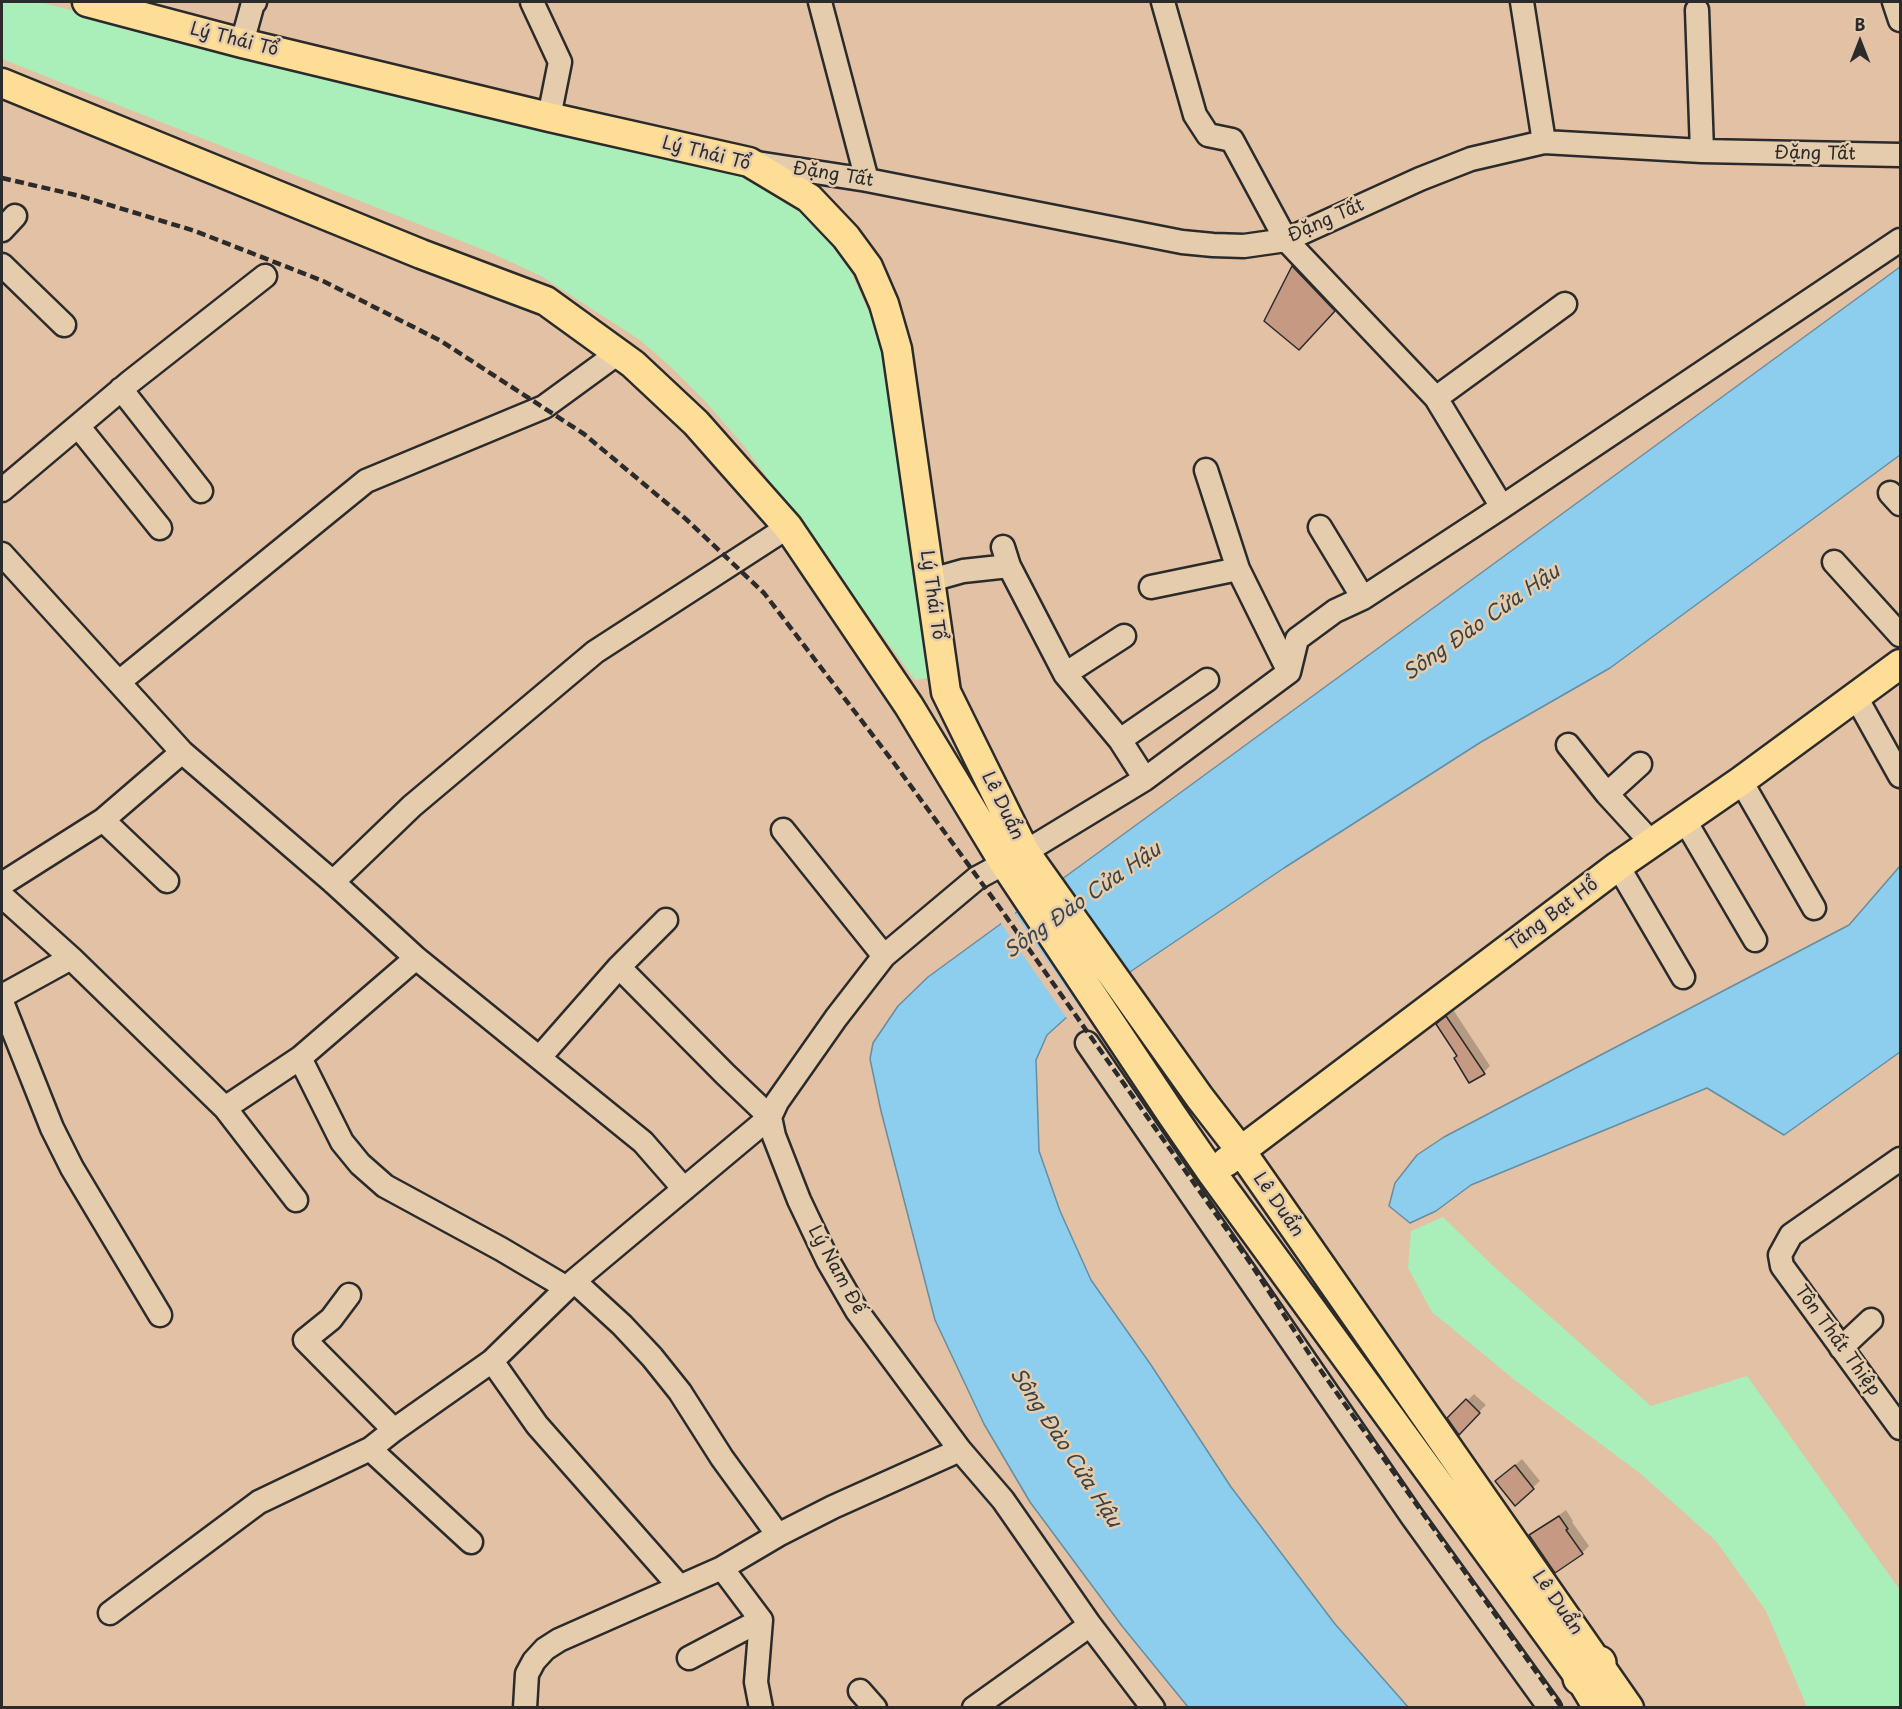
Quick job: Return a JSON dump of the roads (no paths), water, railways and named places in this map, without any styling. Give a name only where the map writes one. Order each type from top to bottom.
[{"type":"main road","name":"Lý Thái Tổ","points":[[87,2],[242,43],[549,117],[749,162],[809,198],[846,237],[868,267],[884,304],[897,349],[946,692]]},
{"type":"main road","points":[[2,83],[421,254],[546,301],[618,353],[696,423],[788,527],[909,706],[946,692]]},
{"type":"main road","name":"Tăng Bạt Hổ","points":[[1212,1173],[1618,866],[1741,781],[1900,664]]},
{"type":"main road","name":"Lê Duẩn","points":[[946,692],[1017,862],[1107,1016],[1212,1173],[1589,1671],[1629,1707]]},
{"type":"main road","name":"Lê Duẩn","points":[[909,706],[1017,862],[1131,1003],[1240,1151],[1589,1671],[1598,1707]]},
{"type":"street","points":[[242,43],[253,2]]},
{"type":"street","points":[[532,2],[560,62],[549,117]]},
{"type":"street","points":[[820,2],[867,180]]},
{"type":"street","points":[[1163,2],[1195,115],[1208,135],[1232,140],[1286,240],[1436,398],[1502,507]]},
{"type":"street","points":[[1522,2],[1544,142]]},
{"type":"street","points":[[1894,2],[1900,20]]},
{"type":"street","points":[[1697,10],[1702,151]]},
{"type":"street","name":"Đặng Tất","points":[[749,162],[867,180],[1182,242],[1244,246],[1286,240],[1420,179],[1471,159],[1544,142],[1702,151],[1900,155]]},
{"type":"street","points":[[110,1613],[259,1502],[370,1449],[492,1361],[570,1285],[770,1117],[777,1102],[836,1018],[884,956],[977,878],[1017,862],[1145,778],[1289,672],[1297,639],[1335,611],[1363,598],[1502,507],[1900,240]]},
{"type":"street","points":[[2,265],[64,325]]},
{"type":"street","points":[[2,490],[121,389],[265,276]]},
{"type":"street","points":[[1436,398],[1565,304]]},
{"type":"street","points":[[119,682],[366,482],[544,407],[618,353]]},
{"type":"street","points":[[121,389],[201,491]]},
{"type":"street","points":[[78,426],[160,528]]},
{"type":"street","points":[[1206,470],[1238,569],[1289,672]]},
{"type":"street","points":[[333,882],[412,806],[595,652],[788,527]]},
{"type":"street","points":[[1320,527],[1363,598]]},
{"type":"street","points":[[2,554],[182,752],[417,958],[643,1142],[684,1189]]},
{"type":"street","points":[[931,580],[1006,556],[1065,674],[1120,740],[1145,778]]},
{"type":"street","points":[[1834,562],[1900,635]]},
{"type":"street","points":[[1151,587],[1238,569]]},
{"type":"street","points":[[1065,674],[1124,636]]},
{"type":"street","points":[[1120,740],[1207,680]]},
{"type":"street","points":[[1856,697],[1900,776]]},
{"type":"street","points":[[1568,745],[1607,794],[1652,842]]},
{"type":"street","points":[[2,884],[103,820],[182,752]]},
{"type":"street","points":[[1607,794],[1640,764]]},
{"type":"street","points":[[1741,781],[1814,908]]},
{"type":"street","points":[[1684,819],[1755,940]]},
{"type":"street","points":[[103,820],[167,880]]},
{"type":"street","points":[[783,830],[884,956]]},
{"type":"street","points":[[1618,866],[1683,977]]},
{"type":"street","points":[[2,896],[71,958],[225,1108],[296,1200]]},
{"type":"street","points":[[540,1057],[619,967],[666,920]]},
{"type":"street","points":[[2,996],[71,958]]},
{"type":"street","points":[[225,1108],[300,1059],[417,958]]},
{"type":"street","points":[[619,967],[770,1117]]},
{"type":"street","points":[[2,1002],[52,1128],[72,1168],[160,1315]]},
{"type":"street","points":[[1087,1043],[1411,1515],[1550,1707]]},
{"type":"street","points":[[300,1059],[342,1142],[360,1164],[376,1178],[395,1191],[570,1285],[652,1357],[680,1392],[723,1458],[778,1535]]},
{"type":"street","name":"Lý Nam Đế","points":[[770,1117],[774,1136],[798,1200],[857,1311],[960,1450],[1003,1500],[1090,1625],[1153,1707]]},
{"type":"street","name":"Tôn Thất Thiệp","points":[[1900,1159],[1791,1235],[1781,1251],[1782,1266],[1900,1428]]},
{"type":"street","points":[[349,1295],[331,1319],[305,1340],[394,1430]]},
{"type":"street","points":[[1841,1348],[1871,1320]]},
{"type":"street","points":[[492,1361],[537,1425],[679,1586]]},
{"type":"street","points":[[370,1449],[471,1542]]},
{"type":"street","points":[[525,1707],[527,1674],[534,1660],[559,1640],[723,1568],[778,1535],[833,1507],[960,1450]]},
{"type":"street","points":[[723,1568],[761,1620],[756,1682],[761,1707]]},
{"type":"street","points":[[689,1658],[761,1620]]},
{"type":"street","points":[[974,1707],[1090,1625]]},
{"type":"water","name":"Sông Đào Cửa Hậu","points":[[1900,267],[1900,455],[1610,668],[1481,742],[1284,868],[1078,1007],[1047,1035],[1036,1060],[1039,1151],[1060,1211],[1091,1280],[1151,1365],[1231,1487],[1335,1624],[1408,1707],[1188,1707],[1122,1626],[1030,1502],[984,1424],[935,1320],[881,1111],[870,1059],[873,1043],[898,1006],[928,977]]},
{"type":"water","points":[[1900,866],[1900,1052],[1784,1135],[1707,1088],[1471,1185],[1436,1211],[1410,1223],[1389,1206],[1395,1183],[1417,1155],[1444,1137],[1849,925]]},
{"type":"railway","points":[[2,178],[80,196],[195,231],[323,281],[441,341],[584,434],[687,520],[764,593],[894,763],[1000,908],[1251,1264],[1314,1361],[1562,1708]]}]
